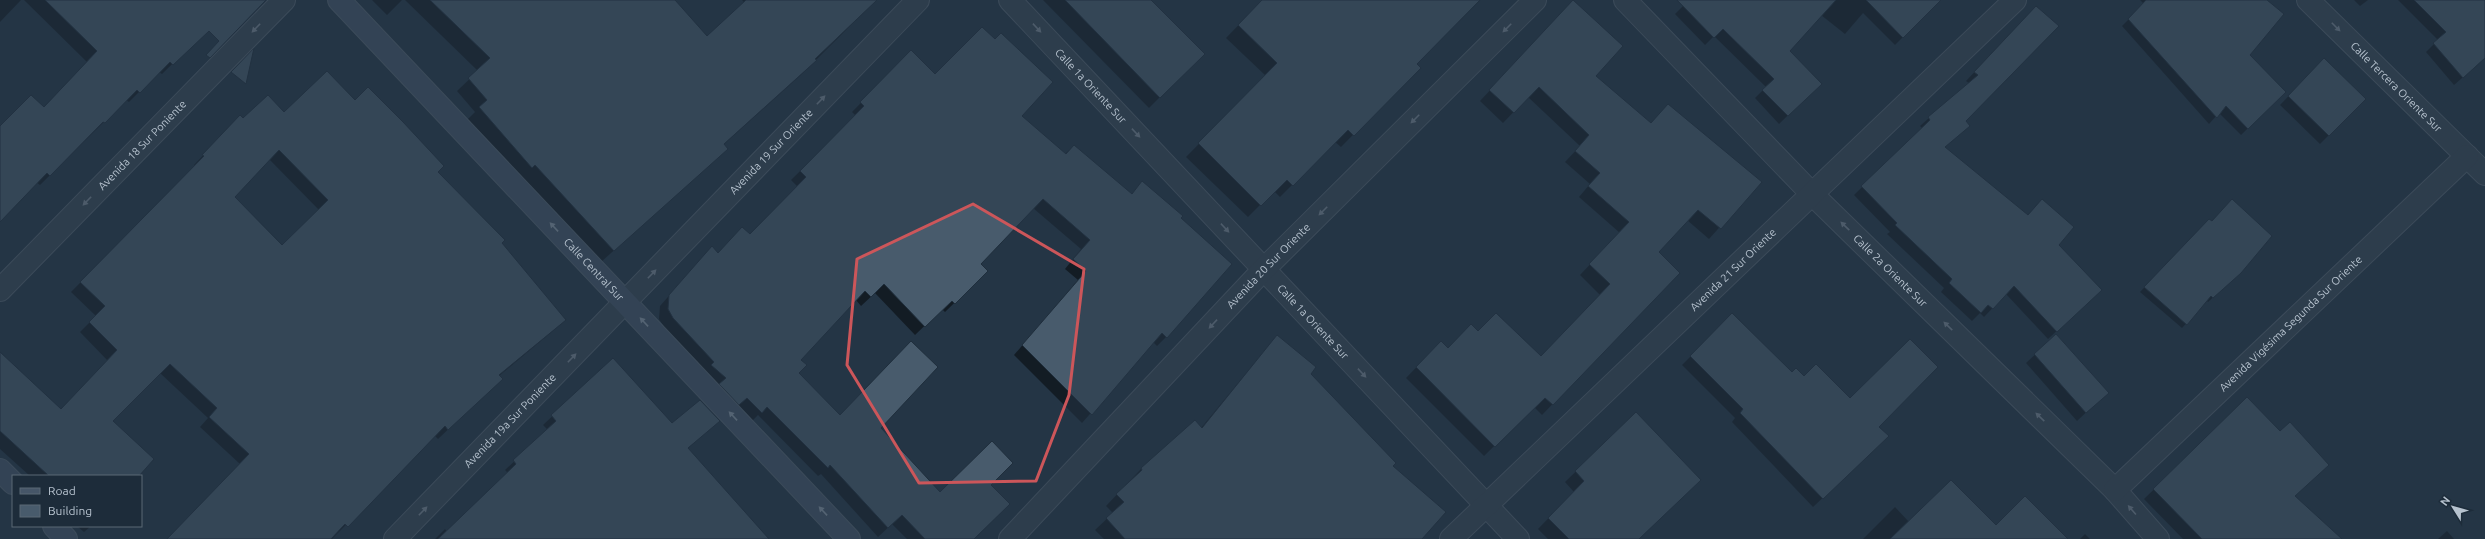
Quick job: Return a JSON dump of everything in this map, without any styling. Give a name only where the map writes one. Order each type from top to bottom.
[{"type":"street","name":"Avenida 18 Sur Poniente","points":[[0,290],[284,0]]},
{"type":"street","name":"Calle Central Sur","points":[[339,0],[849,539]]},
{"type":"street","name":"Avenida 19 Sur Oriente","points":[[625,302],[918,0]]},
{"type":"street","name":"Calle 1a Oriente Sur","points":[[1010,0],[1518,539]]},
{"type":"street","name":"Avenida 20 Sur Oriente","points":[[1010,539],[1264,269],[1535,0]]},
{"type":"street","name":"Calle 2a Oriente Sur","points":[[1625,0],[1812,194],[2115,490],[2158,539]]},
{"type":"street","name":"Avenida 21 Sur Oriente","points":[[1451,539],[2015,0]]},
{"type":"street","name":"Calle Tercera Oriente Sur","points":[[2308,0],[2485,174]]},
{"type":"street","name":"Avenida Vigésima Segunda Sur Oriente","points":[[2115,490],[2467,156]]},
{"type":"street","name":"Avenida 19a Sur Poniente","points":[[395,539],[625,302]]},
{"type":"street","points":[[0,470],[12,482]]},
{"type":"street","points":[[55,527],[66,539]]},
{"type":"highlighted area","points":[[973,204],[1084,269],[1069,395],[1036,481],[919,483],[847,365],[857,259]]},
{"type":"building","points":[[45,0],[266,0],[210,58],[206,55],[219,41],[209,31],[173,65],[170,62],[140,93],[137,90],[105,123],[103,122],[50,176],[47,173],[0,222],[0,126],[31,95],[44,107],[97,51]]},
{"type":"building","points":[[430,0],[675,0],[707,36],[746,0],[877,0],[815,59],[817,60],[724,144],[728,149],[614,251],[535,165],[532,168],[479,107],[487,100],[468,78],[490,58]]},
{"type":"building","points":[[1065,0],[1151,0],[1205,54],[1160,98]]},
{"type":"building","points":[[1262,0],[1480,0],[1417,64],[1421,68],[1354,136],[1348,130],[1293,186],[1287,180],[1261,206],[1198,143],[1277,63],[1238,25]]},
{"type":"building","points":[[1573,0],[1623,46],[1596,76],[1651,123],[1668,104],[1762,182],[1721,229],[1698,210],[1659,252],[1680,273],[1553,405],[1545,398],[1495,447],[1416,367],[1441,341],[1448,348],[1471,324],[1478,331],[1496,313],[1541,356],[1610,284],[1589,264],[1629,222],[1588,186],[1600,173],[1575,151],[1589,135],[1539,87],[1514,113],[1489,90]]},
{"type":"building","points":[[1677,0],[1836,0],[1790,51],[1822,84],[1788,116],[1762,90],[1774,79],[1723,29],[1714,38]]},
{"type":"building","points":[[1866,0],[1941,0],[1903,38]]},
{"type":"building","points":[[2146,0],[2267,0],[2284,14],[2250,55],[2286,92],[2248,129],[2226,106],[2217,118],[2128,19]]},
{"type":"building","points":[[2414,0],[2485,0],[2485,58],[2463,78],[2433,43],[2446,32]]},
{"type":"building","points":[[2036,6],[2059,26],[1966,121],[1970,126],[1945,147],[2028,215],[2042,199],[2074,227],[2059,245],[2102,290],[2057,332],[2014,286],[1993,309],[1988,305],[1981,313],[1949,283],[1952,279],[1895,225],[1897,223],[1861,186],[1930,120],[1928,117],[1978,75],[1974,72]]},
{"type":"building","points":[[982,27],[995,39],[1001,33],[1053,82],[1022,116],[1066,154],[1074,145],[1132,194],[1142,181],[1183,216],[1181,218],[1232,264],[1167,338],[1162,333],[1092,415],[1022,345],[1086,271],[1073,259],[1090,240],[1043,199],[981,264],[988,271],[955,304],[952,301],[925,327],[884,284],[871,297],[865,291],[801,360],[807,365],[799,373],[840,415],[911,341],[938,367],[881,428],[940,492],[992,441],[1013,463],[991,485],[1010,504],[974,539],[925,539],[902,515],[888,528],[830,465],[828,468],[767,407],[762,413],[747,398],[739,405],[719,384],[726,378],[711,365],[714,362],[673,318],[668,309],[669,295],[712,246],[718,253],[742,227],[750,234],[806,177],[800,171],[864,106],[860,102],[911,50],[935,74]]},
{"type":"building","points":[[254,48],[246,84],[231,72]]},
{"type":"building","points":[[2324,58],[2366,99],[2329,136],[2288,96]]},
{"type":"building","points":[[327,71],[355,100],[368,87],[444,166],[438,172],[505,240],[502,243],[566,320],[499,375],[503,379],[448,430],[445,426],[348,527],[345,524],[331,539],[167,539],[249,454],[209,417],[217,408],[170,364],[113,421],[154,459],[140,475],[48,475],[0,431],[0,352],[61,409],[117,350],[89,322],[105,306],[80,282],[204,156],[202,155],[240,115],[243,118],[268,95],[284,112]],"holes":[[[279,150],[328,200],[282,245],[235,197]]]},
{"type":"building","points":[[2232,199],[2272,236],[2241,273],[2213,298],[2211,296],[2187,325],[2144,287],[2209,219],[2212,221]]},
{"type":"building","points":[[1732,313],[1792,372],[1796,368],[1804,376],[1816,364],[1850,398],[1910,339],[1938,367],[1879,427],[1889,436],[1823,499],[1740,413],[1743,409],[1690,356]]},
{"type":"building","points":[[2056,334],[2109,393],[2086,413],[2034,354]]},
{"type":"building","points":[[1277,335],[1316,367],[1311,374],[1396,463],[1393,466],[1446,512],[1422,539],[1125,539],[1106,518],[1124,502],[1116,494],[1142,470],[1141,468],[1195,420],[1202,428]]},
{"type":"building","points":[[613,358],[672,423],[700,400],[720,421],[688,448],[769,539],[438,539],[516,464],[513,460],[556,421],[551,415]]},
{"type":"building","points":[[2247,397],[2280,431],[2290,422],[2329,465],[2295,496],[2342,539],[2202,539],[2153,489]]},
{"type":"building","points":[[1636,412],[1701,480],[1639,539],[1569,539],[1548,518],[1584,481],[1575,471]]},
{"type":"building","points":[[1951,480],[1996,525],[2025,496],[2068,539],[1890,539]]}]
